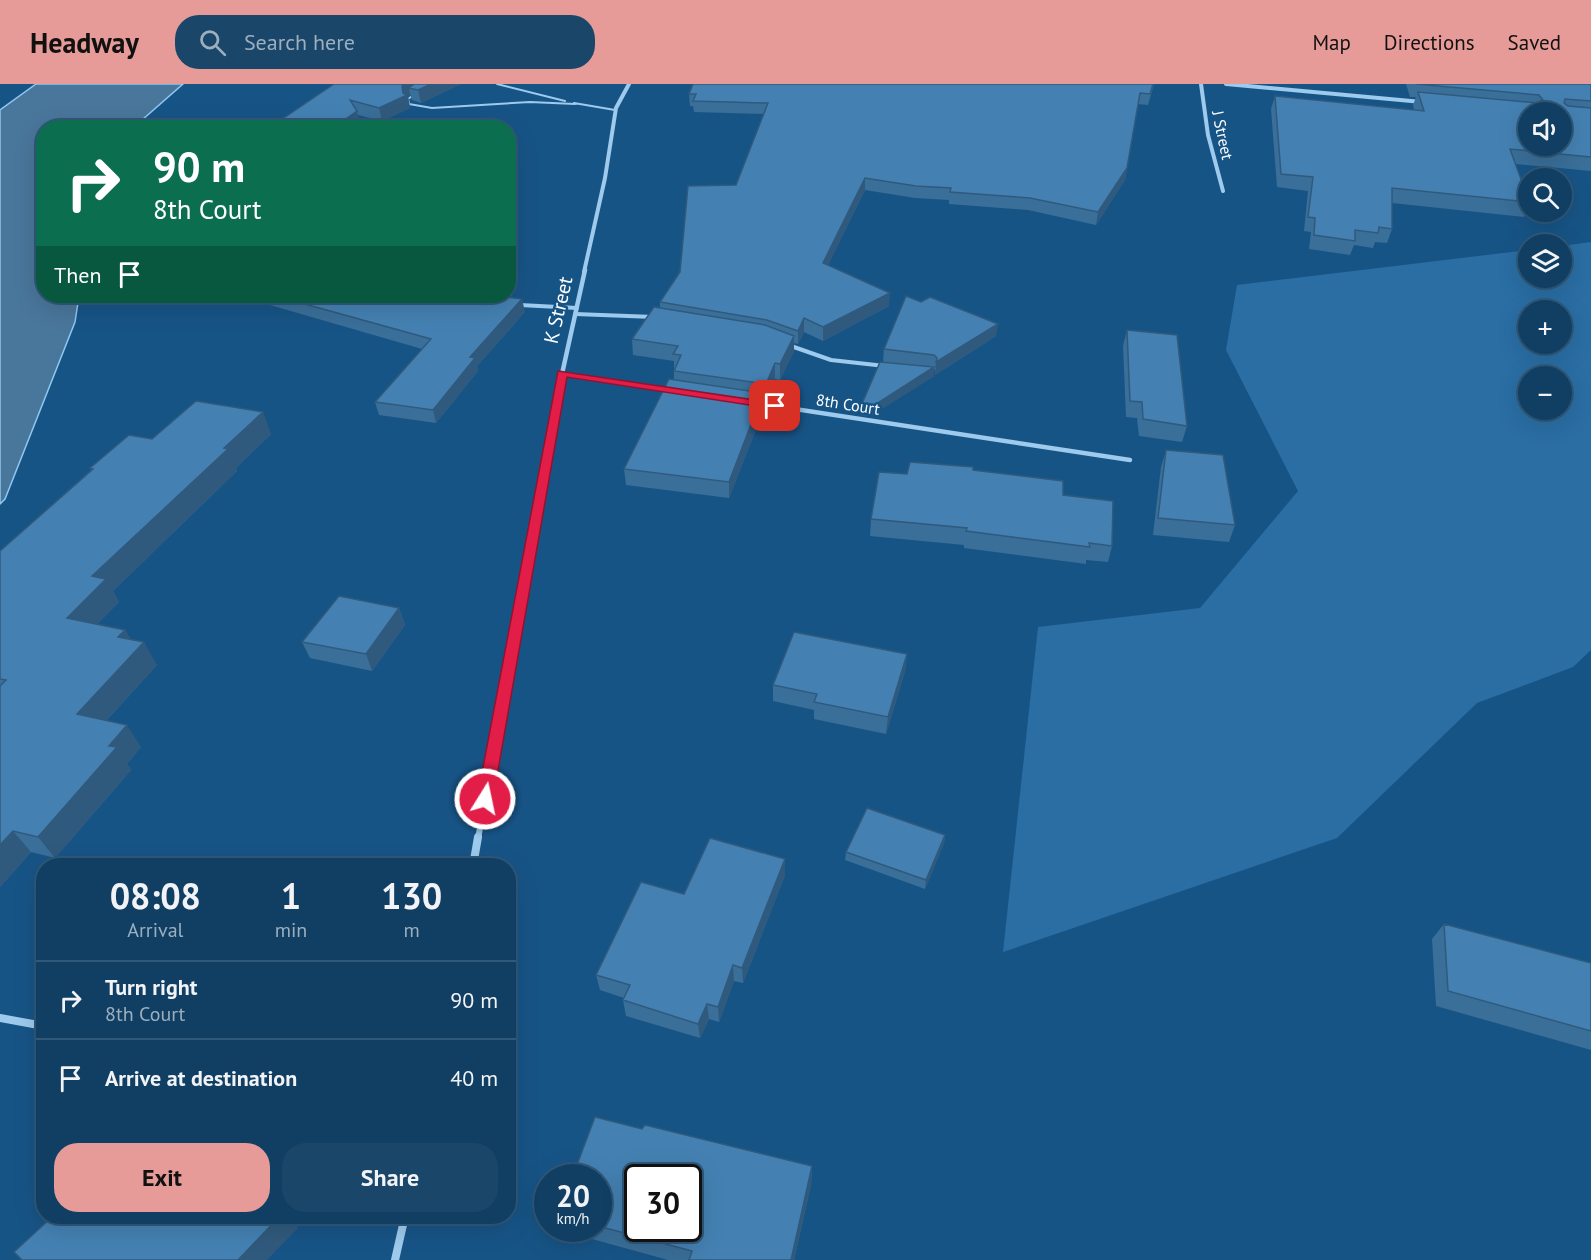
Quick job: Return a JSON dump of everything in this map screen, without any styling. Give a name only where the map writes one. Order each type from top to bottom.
[{"type":"street","name":"K Street","points":[[474,858],[562,374],[605,178],[615,110],[629,84]]},
{"type":"street","name":"J Street","points":[[1201,84],[1208,135],[1223,191]]},
{"type":"street","points":[[1226,84],[1427,103]]},
{"type":"street","points":[[562,374],[680,392]]},
{"type":"street","name":"8th Court","points":[[751,402],[1130,460]]},
{"type":"street","points":[[0,1018],[36,1025]]},
{"type":"street","points":[[395,1260],[403,1224]]},
{"type":"lane","points":[[497,84],[575,104],[615,110]]},
{"type":"lane","points":[[419,92],[408,99],[409,104],[432,108],[530,102],[575,104]]},
{"type":"lane","points":[[519,305],[661,319]]},
{"type":"lane","points":[[788,345],[831,360],[887,367]]},
{"type":"shaded area","points":[[36,84],[183,84],[142,120],[36,120],[36,303],[78,303],[75,322],[5,499],[0,504],[0,110]]},
{"type":"shaded area","points":[[1591,242],[1591,650],[1573,667],[1477,703],[1337,838],[1003,952],[1038,627],[1200,608],[1298,491],[1226,350],[1237,285],[1518,251],[1518,288],[1572,288],[1572,245]]},
{"type":"building","points":[[334,84],[404,84],[403,93],[407,95],[379,108],[350,100],[357,111],[344,120],[281,120]]},
{"type":"building","points":[[414,84],[431,84],[418,90],[409,88]]},
{"type":"building","points":[[693,84],[1153,84],[1150,94],[1140,93],[1127,168],[1098,212],[1030,198],[950,192],[951,188],[916,186],[865,178],[823,263],[890,293],[823,327],[804,318],[798,331],[767,320],[660,302],[680,272],[688,186],[736,185],[768,103],[693,101],[696,94],[689,94]]},
{"type":"building","points":[[1416,84],[1591,84],[1591,101],[1565,99],[1564,102],[1540,102],[1543,100],[1539,95]]},
{"type":"building","points":[[1418,92],[1527,102],[1518,102],[1518,150],[1510,149],[1518,171],[1518,201],[1392,188],[1392,229],[1379,227],[1378,233],[1355,230],[1355,241],[1314,235],[1315,218],[1308,217],[1313,177],[1281,174],[1275,96],[1424,111]]},
{"type":"building","points":[[1572,106],[1591,108],[1591,157],[1572,155]]},
{"type":"building","points":[[906,296],[921,302],[930,297],[998,324],[936,362],[937,358],[934,355],[884,349]]},
{"type":"building","points":[[516,298],[522,299],[470,357],[475,358],[433,410],[375,402],[431,339],[301,303],[516,303]]},
{"type":"building","points":[[654,307],[765,325],[794,336],[780,364],[775,363],[766,384],[674,371],[681,355],[673,354],[678,346],[632,339]]},
{"type":"building","points":[[1127,330],[1177,335],[1187,426],[1143,419],[1142,402],[1130,401]]},
{"type":"building","points":[[880,362],[934,367],[870,408],[861,406]]},
{"type":"building","points":[[669,379],[763,393],[729,482],[624,469]]},
{"type":"building","points":[[196,401],[263,412],[224,448],[228,449],[92,576],[106,579],[67,618],[125,630],[118,637],[144,642],[77,714],[127,725],[109,746],[117,747],[38,837],[13,831],[0,845],[0,686],[6,680],[0,679],[0,551],[129,435],[152,439]]},
{"type":"building","points":[[1166,450],[1223,455],[1235,525],[1158,518]]},
{"type":"building","points":[[910,462],[973,467],[973,470],[1063,481],[1063,495],[1113,501],[1112,546],[1089,543],[1090,547],[966,531],[967,528],[871,519],[879,472],[907,474]]},
{"type":"building","points":[[339,596],[399,608],[366,654],[302,642]]},
{"type":"building","points":[[794,632],[907,654],[888,717],[814,702],[817,694],[773,685]]},
{"type":"building","points":[[867,808],[945,835],[926,880],[846,852]]},
{"type":"building","points":[[710,838],[785,859],[742,968],[733,965],[718,1007],[707,1004],[698,1024],[623,1000],[630,985],[596,975],[641,882],[684,894]]},
{"type":"building","points":[[1444,924],[1591,963],[1591,1031],[1448,991]]},
{"type":"building","points":[[595,1117],[642,1129],[645,1125],[812,1166],[791,1260],[689,1260],[692,1251],[658,1242],[702,1242],[702,1164],[624,1164],[624,1233],[612,1230],[612,1164],[577,1164]]},
{"type":"building","points":[[44,1224],[272,1224],[238,1260],[22,1260],[14,1252]]},
{"type":"route","points":[[485,799],[562,374],[775,406]]}]
